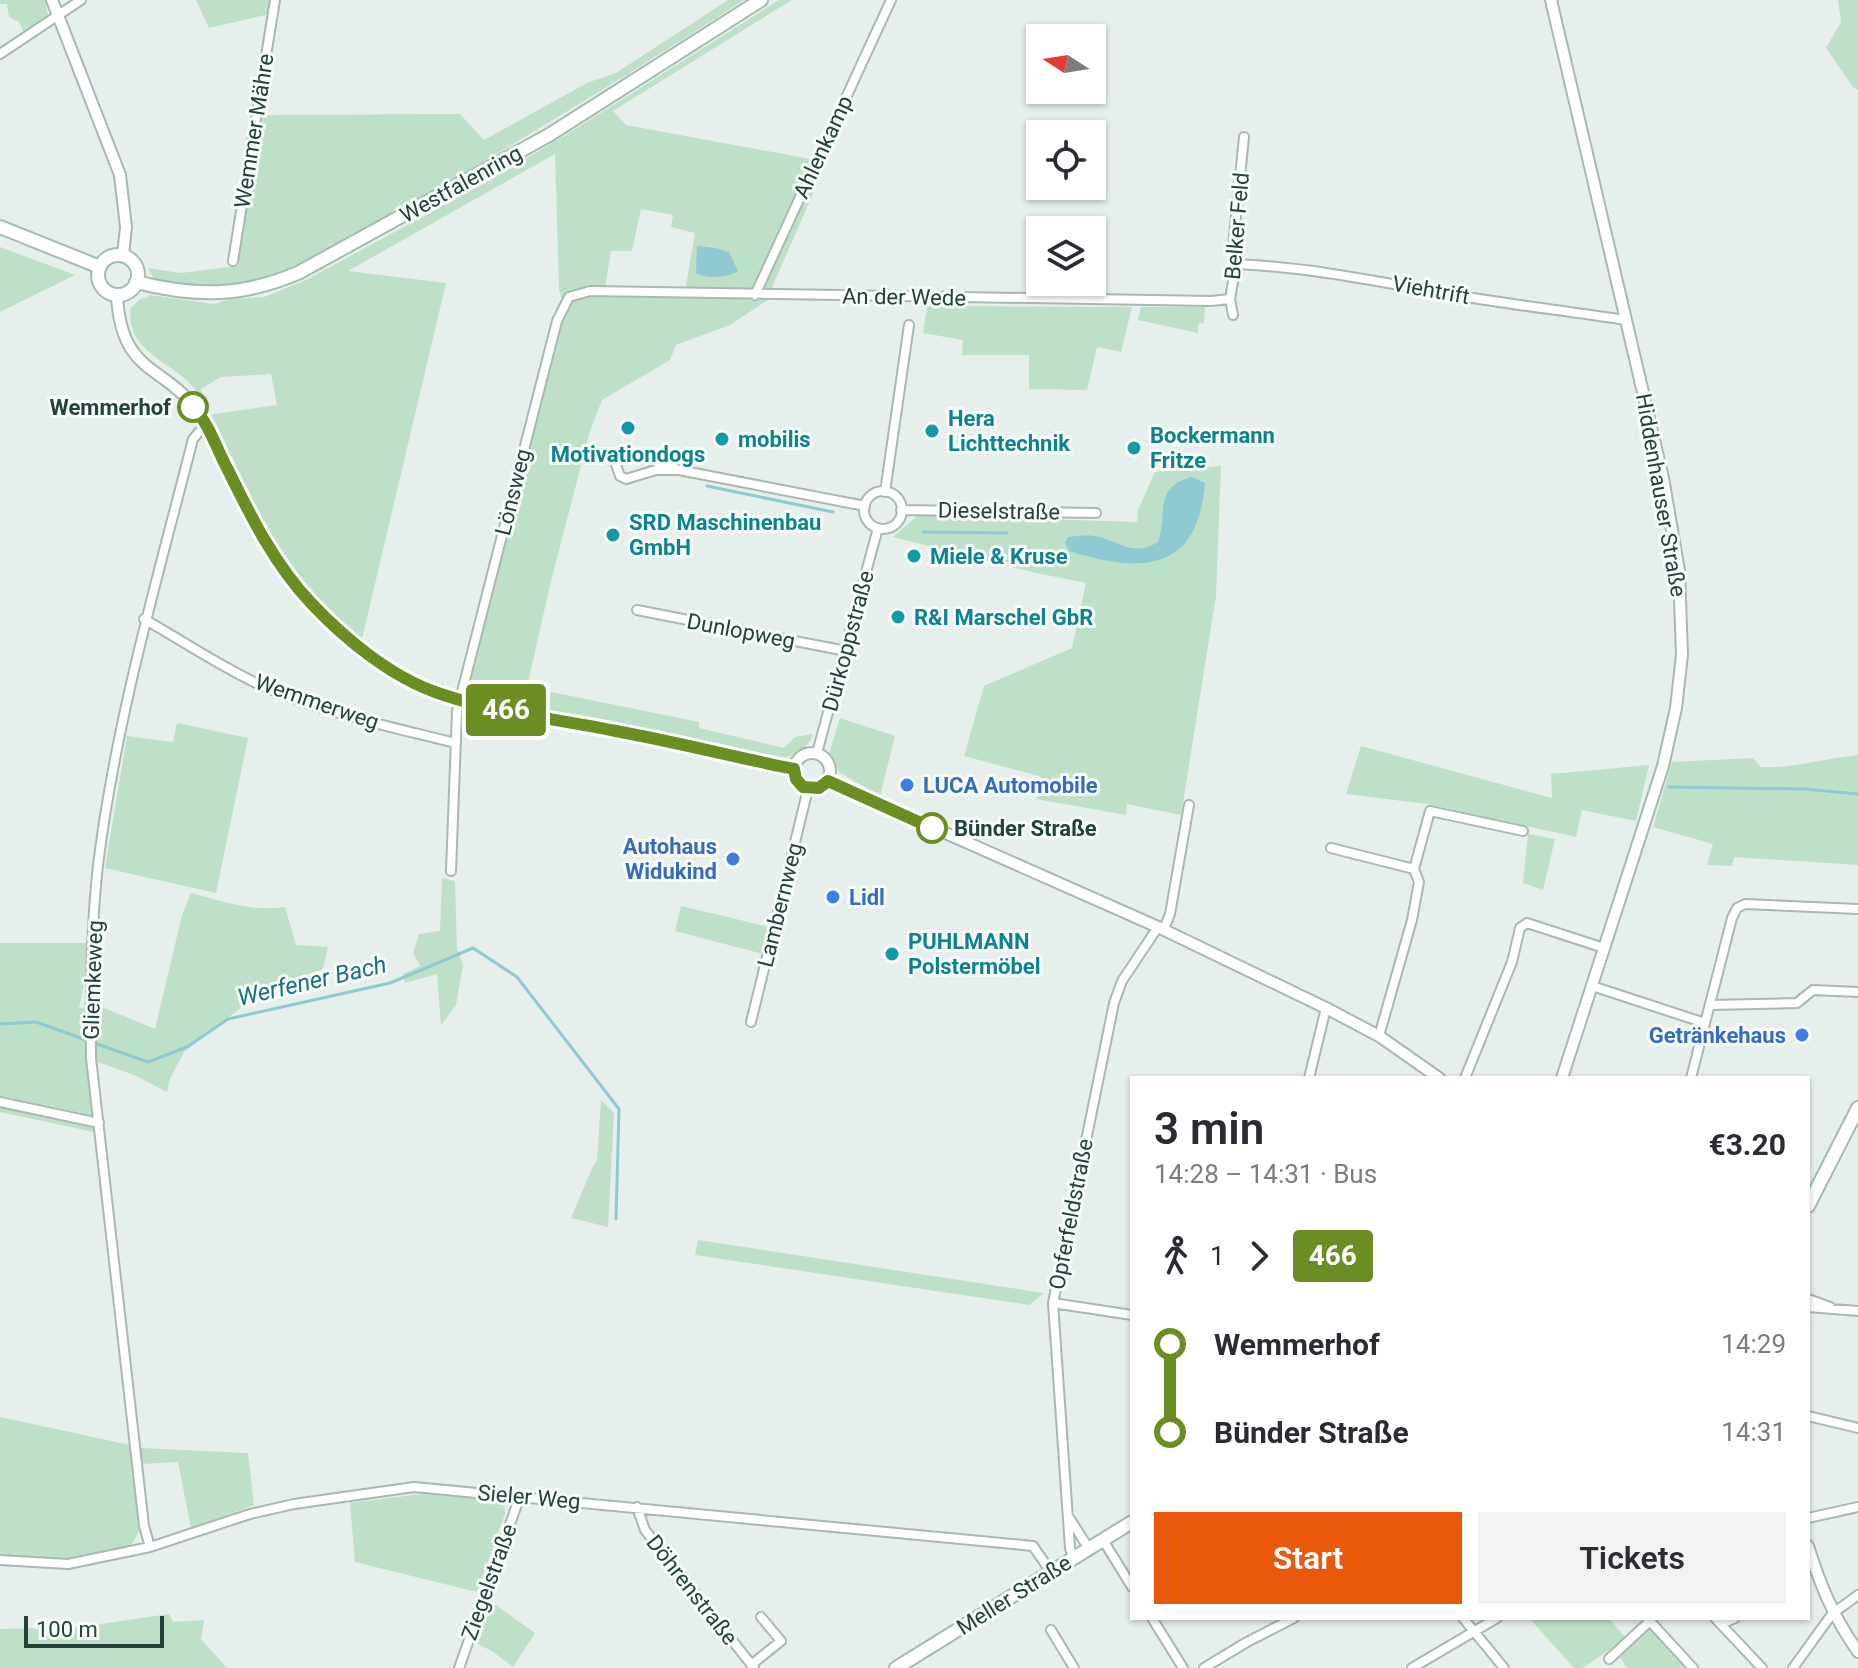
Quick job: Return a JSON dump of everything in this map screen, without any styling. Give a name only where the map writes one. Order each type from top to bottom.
[{"type":"main road","name":"Westfalenring","points":[[136,282],[186,293],[238,291],[264,287],[298,273],[549,135],[761,0]]},
{"type":"main road","points":[[0,227],[100,267]]},
{"type":"main road","points":[[123,255],[136,266],[136,282],[131,290],[111,294],[101,286],[98,273],[107,258],[123,255]]},
{"type":"main road","points":[[1810,1202],[1858,1108]]},
{"type":"main road","name":"Meller Straße","points":[[896,1668],[1130,1523]]},
{"type":"street","points":[[52,0],[120,175],[126,227],[123,255]]},
{"type":"street","points":[[0,54],[81,0]]},
{"type":"street","name":"Wemmer Mähre","points":[[233,261],[275,0]]},
{"type":"street","name":"Ahlenkamp","points":[[755,295],[891,0]]},
{"type":"street","name":"Hiddenhauser Straße","points":[[1551,0],[1663,478],[1679,571],[1682,655],[1676,708],[1663,766],[1563,1076]]},
{"type":"street","name":"Belker Feld","points":[[1233,315],[1230,299],[1236,264],[1233,246],[1244,137]]},
{"type":"street","name":"Viehtrift","points":[[1236,264],[1280,266],[1355,276],[1626,320]]},
{"type":"street","name":"An der Wede","points":[[578,292],[1230,299]]},
{"type":"street","name":"Lönsweg","points":[[451,871],[459,699],[557,321],[569,297],[578,292]]},
{"type":"street","points":[[117,295],[121,329],[133,354],[198,412],[253,520],[280,565],[310,603],[348,638],[398,673],[436,693],[794,769]]},
{"type":"street","points":[[885,492],[909,325]]},
{"type":"street","name":"Gliemkeweg","points":[[150,1547],[144,1526],[91,1058],[90,994],[104,825],[144,619],[193,439],[205,425]]},
{"type":"street","points":[[679,470],[656,470],[626,479],[620,476],[616,465],[622,455],[634,454],[679,470],[865,506]]},
{"type":"street","points":[[885,492],[895,496],[901,510],[894,525],[878,528],[866,518],[865,506],[870,497],[885,492]]},
{"type":"street","name":"Dieselstraße","points":[[901,510],[1096,513]]},
{"type":"street","name":"Dürkoppstraße","points":[[817,753],[878,528]]},
{"type":"street","name":"Dunlopweg","points":[[637,610],[846,651]]},
{"type":"street","name":"Wemmerweg","points":[[144,619],[254,682],[280,693],[361,719],[455,743]]},
{"type":"street","points":[[817,753],[829,764],[828,781],[819,788],[808,789],[796,779],[794,769],[804,754],[817,753]]},
{"type":"street","points":[[828,781],[1161,928],[1326,1008],[1379,1036],[1436,1076]]},
{"type":"street","name":"Lambernweg","points":[[751,1022],[808,789]]},
{"type":"street","points":[[1161,928],[1170,914],[1189,805]]},
{"type":"street","points":[[1379,1036],[1411,923],[1419,882],[1414,869],[1430,811],[1523,831]]},
{"type":"street","points":[[1331,848],[1414,869]]},
{"type":"street","points":[[1692,1076],[1737,908],[1745,904],[1858,909]]},
{"type":"street","points":[[1466,1076],[1512,962],[1523,925],[1527,923],[1604,948]]},
{"type":"street","name":"Opferfeldstraße","points":[[1073,1558],[1053,1303],[1114,1003],[1122,981],[1161,928]]},
{"type":"street","points":[[1592,986],[1705,1023]]},
{"type":"street","points":[[1710,1005],[1797,1003],[1813,990],[1858,992]]},
{"type":"street","points":[[1309,1076],[1326,1008]]},
{"type":"street","points":[[0,1102],[99,1123]]},
{"type":"street","points":[[1810,1300],[1838,1310]]},
{"type":"street","points":[[1053,1303],[1130,1315]]},
{"type":"street","points":[[1810,1307],[1858,1311]]},
{"type":"street","points":[[1810,1416],[1858,1428]]},
{"type":"street","name":"Sieler Weg","points":[[0,1560],[68,1564],[150,1547],[250,1514],[294,1504],[414,1487],[1033,1546],[1051,1572]]},
{"type":"street","name":"Ziegelstraße","points":[[459,1668],[520,1496]]},
{"type":"street","name":"Döhrenstraße","points":[[637,1507],[645,1530],[752,1666]]},
{"type":"street","points":[[1810,1518],[1858,1507]]},
{"type":"street","name":"Opferfeldstraße","points":[[1068,1516],[1089,1549]]},
{"type":"street","points":[[1103,1540],[1130,1584]]},
{"type":"street","points":[[1810,1552],[1832,1614],[1858,1652]]},
{"type":"street","points":[[1793,1668],[1832,1614],[1858,1595]]},
{"type":"street","points":[[752,1666],[781,1641],[761,1617]]},
{"type":"street","points":[[1153,1620],[1183,1668]]},
{"type":"street","points":[[1204,1668],[1290,1620]]},
{"type":"street","points":[[1464,1620],[1504,1668]]},
{"type":"street","points":[[1412,1668],[1493,1620]]},
{"type":"street","points":[[1609,1659],[1648,1620],[1693,1668]]},
{"type":"street","points":[[1718,1621],[1762,1668]]},
{"type":"street","points":[[1051,1630],[1074,1668]]},
{"type":"green space","points":[[0,0],[45,0],[48,15],[24,33],[19,22],[9,17],[7,4],[0,4]]},
{"type":"green space","points":[[196,0],[277,0],[275,15],[209,28]]},
{"type":"green space","points":[[728,0],[744,0],[548,123],[314,260],[259,281],[214,287],[154,279],[148,268],[181,273],[238,266],[260,115],[460,114],[484,140],[589,82],[616,73]]},
{"type":"green space","points":[[779,0],[792,0],[613,111],[626,125],[827,162],[773,285],[771,298],[730,325],[676,345],[670,360],[602,400],[590,431],[527,687],[699,722],[699,728],[784,748],[795,737],[813,734],[803,749],[793,755],[775,758],[468,698],[466,694],[565,309],[559,289],[555,154],[348,271],[446,283],[362,639],[320,603],[298,577],[256,510],[207,415],[277,405],[271,374],[221,377],[201,389],[200,396],[180,375],[145,348],[131,324],[131,308],[149,295],[214,304],[230,299],[264,297],[306,280],[566,135]],"holes":[[[641,209],[673,215],[671,227],[695,233],[684,297],[604,294],[611,251],[632,251]]]},
{"type":"green space","points":[[1838,0],[1858,0],[1858,90],[1826,48],[1841,22]]},
{"type":"green space","points":[[0,247],[75,275],[0,312]]},
{"type":"green space","points":[[927,306],[1132,307],[1121,352],[1097,347],[1087,390],[1029,389],[1029,355],[962,355],[963,340],[923,333]]},
{"type":"green space","points":[[1141,307],[1205,307],[1204,323],[1198,324],[1198,333],[1138,320]]},
{"type":"green space","points":[[1221,466],[1216,596],[1181,815],[1127,804],[1126,815],[1036,799],[1044,783],[1039,776],[964,756],[984,686],[1072,648],[1086,583],[893,537],[918,515],[1137,522],[1138,510],[1155,472]]},
{"type":"green space","points":[[840,718],[895,736],[880,796],[839,772],[829,754]]},
{"type":"green space","points":[[177,723],[248,738],[216,893],[105,868],[127,736],[173,742]]},
{"type":"green space","points":[[1361,746],[1552,798],[1551,774],[1649,765],[1636,821],[1582,810],[1576,837],[1427,804],[1346,794]]},
{"type":"green space","points":[[1858,755],[1858,865],[1734,857],[1732,866],[1707,865],[1713,844],[1653,827],[1672,762],[1753,758],[1761,767],[1773,767]]},
{"type":"green space","points":[[1528,834],[1555,839],[1543,890],[1523,883]]},
{"type":"green space","points":[[442,878],[455,881],[457,949],[463,965],[456,1005],[441,1025],[437,974],[405,983],[403,974],[420,966],[413,953],[419,934],[440,931]]},
{"type":"green space","points":[[191,893],[249,907],[285,907],[296,945],[328,947],[323,969],[282,983],[252,999],[184,1052],[167,1092],[134,1075],[87,1058],[94,1132],[0,1112],[0,943],[87,943],[85,979],[79,1008],[104,1008],[155,1029],[182,915]]},
{"type":"green space","points":[[681,906],[769,927],[763,954],[675,931]]},
{"type":"green space","points":[[601,1100],[614,1113],[608,1227],[571,1218],[597,1162]]},
{"type":"green space","points":[[698,1240],[1044,1293],[1029,1305],[695,1255]]},
{"type":"green space","points":[[0,1417],[130,1445],[141,1527],[131,1546],[67,1559],[0,1555]]},
{"type":"green space","points":[[140,1448],[248,1453],[254,1505],[191,1528],[178,1462],[142,1464]]},
{"type":"green space","points":[[421,1494],[498,1500],[504,1505],[505,1514],[477,1592],[355,1562],[350,1503]]},
{"type":"green space","points":[[489,1600],[535,1633],[513,1667],[492,1651],[473,1642]]},
{"type":"green space","points":[[169,1614],[173,1622],[204,1620],[201,1639],[227,1668],[0,1668],[0,1629],[80,1627]]},
{"type":"green space","points":[[1531,1620],[1610,1620],[1626,1638],[1583,1668],[1574,1668]]},
{"type":"green space","points":[[1650,1628],[1684,1665],[1681,1668],[1627,1668],[1618,1655]]},
{"type":"water","points":[[697,246],[729,252],[738,271],[717,277],[696,273]]},
{"type":"water","points":[[1192,477],[1205,483],[1200,512],[1191,534],[1178,550],[1162,559],[1142,563],[1120,563],[1069,551],[1065,543],[1068,537],[1075,536],[1094,536],[1132,548],[1158,542],[1167,494],[1180,481]]},
{"type":"waterway","points":[[707,486],[833,512]]},
{"type":"waterway","points":[[923,532],[1007,533]]},
{"type":"waterway","points":[[1669,787],[1805,789],[1858,794]]},
{"type":"waterway","name":"Werfener Bach","points":[[454,956],[473,948],[517,977],[619,1109],[616,1219]]},
{"type":"waterway","name":"Werfener Bach","points":[[94,1043],[148,1062],[187,1047],[228,1019],[390,983],[452,957]]},
{"type":"waterway","name":"Werfener Bach","points":[[0,1024],[36,1022],[86,1040]]},
{"type":"bus line","name":"466","points":[[193,407],[280,565],[310,603],[348,638],[398,673],[436,693],[470,703],[655,738],[794,769],[796,779],[803,787],[819,788],[828,781],[932,828]]},
{"type":"place","name":"Wemmerhof","points":[[193,407]]},
{"type":"place","name":"Motivationdogs","points":[[628,428]]},
{"type":"place","name":"Hera Lichttechnik","points":[[932,431]]},
{"type":"place","name":"mobilis","points":[[722,439]]},
{"type":"place","name":"Bockermann Fritze","points":[[1134,448]]},
{"type":"place","name":"SRD Maschinenbau GmbH","points":[[613,535]]},
{"type":"place","name":"Miele & Kruse","points":[[914,556]]},
{"type":"place","name":"R&I Marschel GbR","points":[[898,617]]},
{"type":"place","name":"LUCA Automobile","points":[[907,785]]},
{"type":"place","name":"Bünder Straße","points":[[932,828]]},
{"type":"place","name":"Autohaus Widukind","points":[[733,859]]},
{"type":"place","name":"Lidl","points":[[833,897]]},
{"type":"place","name":"PUHLMANN Polstermöbel","points":[[892,954]]},
{"type":"place","name":"Getränkehaus","points":[[1802,1035]]}]
